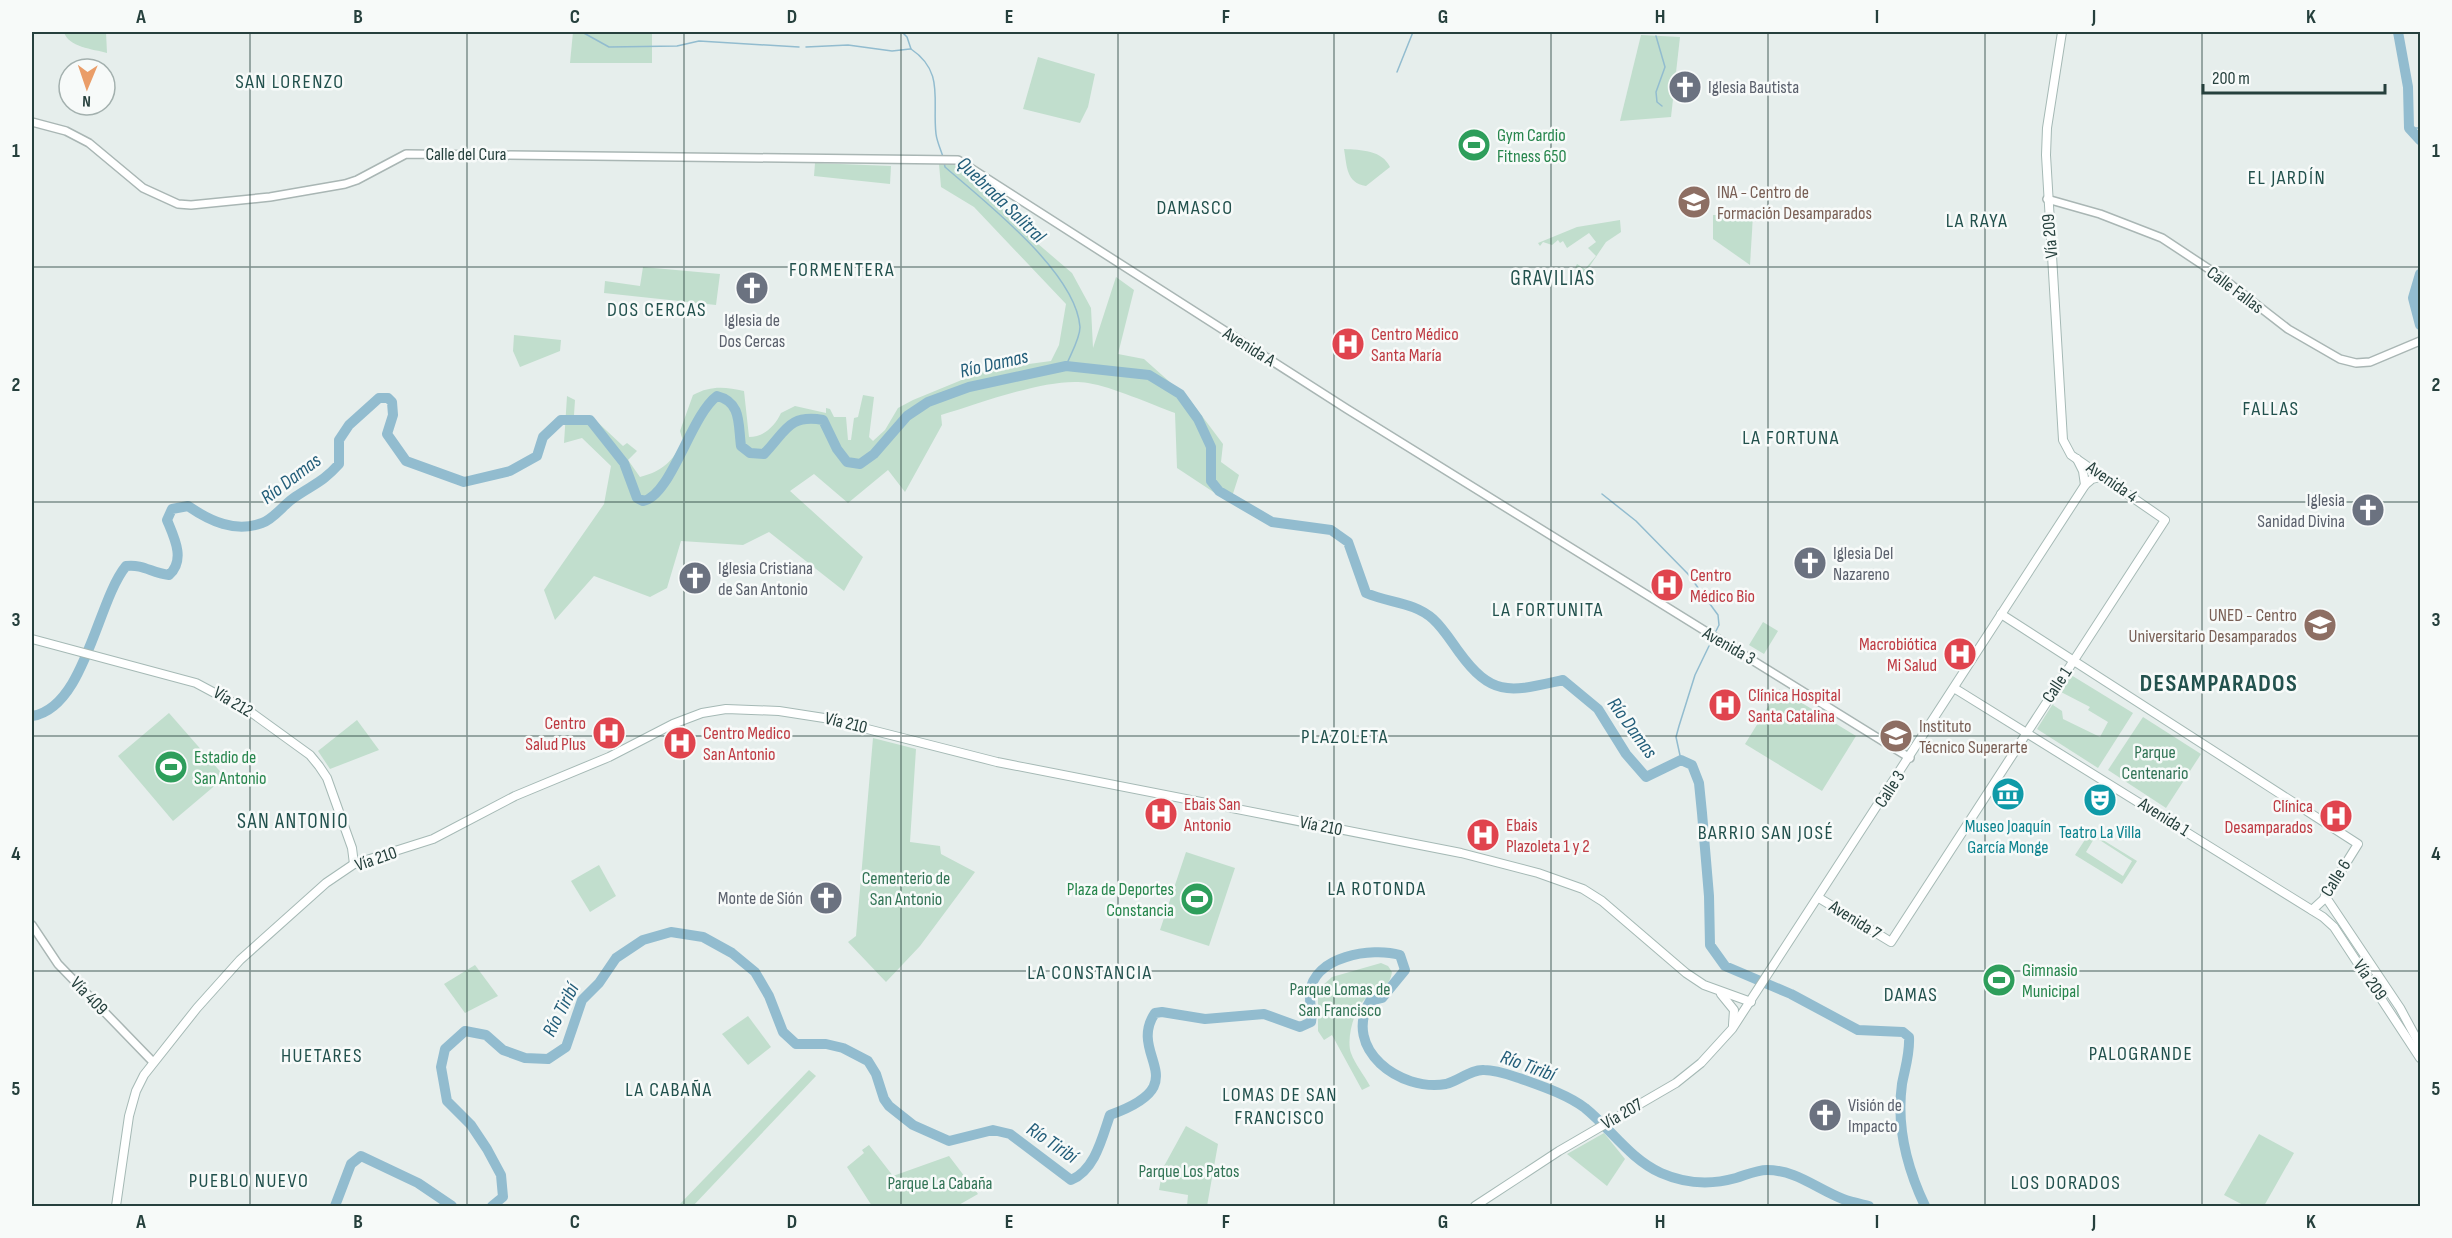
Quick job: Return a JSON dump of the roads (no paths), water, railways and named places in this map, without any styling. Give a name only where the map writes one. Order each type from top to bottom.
[{"type":"main road","name":"Vía 209","points":[[2062,32],[2047,128],[2047,199],[2060,361],[2063,441]]},
{"type":"main road","name":"Avenida 4","points":[[2063,441],[2067,451],[2076,458],[2165,520]]},
{"type":"main road","points":[[2076,458],[2084,471],[2085,484]]},
{"type":"main road","points":[[2085,484],[2092,478],[2104,476]]},
{"type":"main road","name":"Calle 3","points":[[1751,1002],[2085,484]]},
{"type":"main road","name":"Calle 1","points":[[1892,942],[2165,520]]},
{"type":"main road","points":[[2001,614],[2073,661]]},
{"type":"main road","name":"Vía 212","points":[[32,639],[210,688],[236,702],[310,755],[327,778],[352,848],[354,864]]},
{"type":"main road","name":"Calle 6","points":[[2073,661],[2358,844],[2325,896],[2312,910]]},
{"type":"main road","name":"Avenida 1","points":[[1954,688],[2312,910]]},
{"type":"main road","name":"Vía 210","points":[[116,1206],[132,1104],[137,1089],[153,1062],[240,960],[326,883],[354,864],[433,839],[515,796],[609,757],[688,717],[726,709],[779,711],[824,718],[1007,764],[1461,853],[1538,873],[1583,889],[1602,901],[1686,973],[1719,992],[1751,1002]]},
{"type":"main road","points":[[1826,888],[1828,903]]},
{"type":"main road","name":"Vía 209","points":[[2325,896],[2400,1008],[2421,1045]]},
{"type":"main road","name":"Avenida 7","points":[[1819,898],[1892,942]]},
{"type":"main road","name":"Vía 209","points":[[2312,910],[2334,927],[2421,1058]]},
{"type":"main road","points":[[1719,992],[1734,1010],[1732,1029]]},
{"type":"main road","name":"Vía 207","points":[[1475,1206],[1586,1135],[1683,1077],[1701,1063],[1732,1029],[1751,1002]]},
{"type":"street","name":"Calle del Cura","points":[[32,122],[66,131],[89,143],[143,188],[167,201],[191,205],[270,197],[345,184],[406,154],[950,158]]},
{"type":"street","name":"Avenida A","points":[[950,158],[958,160],[1347,409],[1548,534]]},
{"type":"street","name":"Calle Fallas","points":[[2047,199],[2100,214],[2162,238],[2221,277],[2288,329],[2340,359],[2356,363],[2370,362],[2421,341]]},
{"type":"street","name":"Avenida 3","points":[[1548,534],[1910,758]]},
{"type":"street","name":"Vía 409","points":[[32,925],[58,964],[153,1062]]},
{"type":"waterway","points":[[582,32],[609,47],[677,46],[699,41],[799,47]]},
{"type":"waterway","points":[[902,32],[907,37],[911,49]]},
{"type":"waterway","points":[[1397,72],[1413,32]]},
{"type":"waterway","points":[[2398,32],[2408,87],[2409,128],[2420,140]]},
{"type":"waterway","points":[[1656,36],[1665,67],[1656,92],[1657,102],[1662,106]]},
{"type":"waterway","points":[[806,47],[848,45],[892,51],[910,49]]},
{"type":"waterway","name":"Quebrada Salitral","points":[[911,49],[922,58],[933,77],[936,134],[943,157]]},
{"type":"waterway","points":[[2409,128],[2420,128]]},
{"type":"waterway","name":"Quebrada Salitral","points":[[944,162],[945,167],[1026,240],[1063,284],[1075,306],[1080,327],[1077,342],[1066,366]]},
{"type":"waterway","points":[[2420,274],[2413,298],[2420,325]]},
{"type":"waterway","name":"Río Damas","points":[[32,716],[50,709],[65,694],[88,651],[116,582],[126,566],[138,566],[169,575],[174,569],[178,555],[167,520],[172,509],[188,506],[214,521],[233,526],[252,526],[266,521],[291,500],[323,479],[339,464],[339,440],[349,425],[379,398],[388,398],[392,402],[393,415],[387,434],[406,461],[464,482],[510,471],[537,456],[543,437],[561,420],[590,420],[624,463],[637,498],[643,501],[653,496],[663,485],[698,420],[717,396],[731,403],[735,409],[741,446],[750,453],[764,454],[795,422],[823,420],[837,449],[847,462],[860,464],[874,454],[907,416],[928,402],[969,387],[1066,366],[1149,375],[1180,394],[1198,419],[1211,447],[1211,481],[1219,491],[1272,522],[1331,530],[1348,542],[1366,593],[1426,613],[1440,626],[1482,678],[1505,688],[1530,687],[1563,680],[1598,709],[1626,754],[1646,777],[1681,760],[1692,765],[1699,783],[1709,896],[1710,945],[1725,966],[1791,994],[1858,1030],[1903,1032],[1909,1037],[1902,1084],[1902,1131],[1908,1162],[1925,1206]]},
{"type":"waterway","points":[[1602,494],[1636,521],[1688,574],[1718,615],[1719,625],[1716,631]]},
{"type":"waterway","points":[[1681,760],[1676,737],[1695,675],[1709,646]]},
{"type":"waterway","name":"Río Tiribí","points":[[492,1206],[503,1197],[501,1175],[471,1125],[447,1101],[441,1067],[445,1049],[465,1031],[486,1035],[503,1050],[525,1058],[548,1059],[566,1047],[582,1000],[599,983],[616,958],[643,940],[671,932],[703,937],[732,953],[755,972],[769,996],[783,1032],[796,1044],[826,1044],[843,1048],[868,1061],[876,1074],[884,1099],[889,1106],[913,1125],[949,1141],[993,1130],[1010,1134],[1071,1180],[1086,1169],[1092,1161],[1110,1115],[1136,1103],[1150,1092],[1156,1080],[1148,1043],[1148,1028],[1155,1013],[1162,1012],[1205,1019],[1264,1014],[1300,1027],[1311,1022],[1310,993],[1314,980],[1321,970],[1346,957],[1375,952],[1400,955],[1405,970],[1382,998],[1370,1001],[1363,1019],[1364,1035],[1370,1050],[1380,1064],[1394,1074],[1428,1085],[1446,1084],[1479,1070],[1502,1073],[1553,1091],[1578,1103],[1640,1160],[1670,1177],[1708,1182],[1727,1180],[1759,1171],[1778,1171],[1797,1177],[1843,1199],[1869,1206]]},
{"type":"waterway","name":"Río Tiribí","points":[[335,1206],[351,1164],[361,1156],[418,1183],[452,1206]]},
{"type":"place","name":"Iglesia Bautista","points":[[1685,87]]},
{"type":"place","name":"Gym Cardio Fitness 650","points":[[1474,145]]},
{"type":"place","name":"INA - Centro de Formación Desamparados","points":[[1694,202]]},
{"type":"place","name":"Iglesia de Dos Cercas","points":[[752,288]]},
{"type":"place","name":"Centro Médico Santa María","points":[[1348,344]]},
{"type":"place","name":"Iglesia Sanidad Divina","points":[[2368,510]]},
{"type":"place","name":"Iglesia Del Nazareno","points":[[1810,563]]},
{"type":"place","name":"Iglesia Cristiana de San Antonio","points":[[695,578]]},
{"type":"place","name":"Centro Médico Bio","points":[[1667,585]]},
{"type":"place","name":"UNED - Centro Universitario Desamparados","points":[[2320,625]]},
{"type":"place","name":"Macrobiótica Mi Salud","points":[[1960,654]]},
{"type":"place","name":"Clínica Hospital Santa Catalina","points":[[1725,705]]},
{"type":"place","name":"Centro Salud Plus","points":[[609,733]]},
{"type":"place","name":"Instituto Técnico Superarte","points":[[1896,736]]},
{"type":"place","name":"Centro Medico San Antonio","points":[[680,743]]},
{"type":"place","name":"Estadio de San Antonio","points":[[171,767]]},
{"type":"place","name":"Museo Joaquín García Monge","points":[[2008,794]]},
{"type":"place","name":"Teatro La Villa","points":[[2100,800]]},
{"type":"place","name":"Ebais San Antonio","points":[[1161,814]]},
{"type":"place","name":"Clínica Desamparados","points":[[2336,816]]},
{"type":"place","name":"Ebais Plazoleta 1 y 2","points":[[1483,835]]},
{"type":"place","name":"Monte de Sión","points":[[826,898]]},
{"type":"place","name":"Plaza de Deportes Constancia","points":[[1197,899]]},
{"type":"place","name":"Gimnasio Municipal","points":[[1999,980]]},
{"type":"place","name":"Visión de Impacto","points":[[1825,1115]]},
{"type":"district","name":"SAN LORENZO","points":[[290,82]]},
{"type":"district","name":"EL JARDÍN","points":[[2287,178]]},
{"type":"district","name":"DAMASCO","points":[[1195,208]]},
{"type":"district","name":"LA RAYA","points":[[1977,221]]},
{"type":"district","name":"FORMENTERA","points":[[842,270]]},
{"type":"district","name":"GRAVILIAS","points":[[1553,278]]},
{"type":"district","name":"DOS CERCAS","points":[[657,310]]},
{"type":"district","name":"FALLAS","points":[[2271,409]]},
{"type":"district","name":"LA FORTUNA","points":[[1791,438]]},
{"type":"district","name":"LA FORTUNITA","points":[[1548,610]]},
{"type":"district","name":"DESAMPARADOS","points":[[2219,683]]},
{"type":"district","name":"PLAZOLETA","points":[[1345,737]]},
{"type":"district","name":"SAN ANTONIO","points":[[293,821]]},
{"type":"district","name":"BARRIO SAN JOSÉ","points":[[1766,833]]},
{"type":"district","name":"LA ROTONDA","points":[[1377,889]]},
{"type":"district","name":"LA CONSTANCIA","points":[[1090,973]]},
{"type":"district","name":"DAMAS","points":[[1911,995]]},
{"type":"district","name":"PALOGRANDE","points":[[2141,1054]]},
{"type":"district","name":"HUETARES","points":[[322,1056]]},
{"type":"district","name":"LA CABAÑA","points":[[669,1090]]},
{"type":"district","name":"LOMAS DE SAN FRANCISCO","points":[[1280,1106]]},
{"type":"district","name":"PUEBLO NUEVO","points":[[249,1181]]},
{"type":"district","name":"LOS DORADOS","points":[[2066,1183]]},
{"type":"park label","name":"Parque Centenario","points":[[2155,762]]},
{"type":"park label","name":"Cementerio de San Antonio","points":[[906,888]]},
{"type":"park label","name":"Parque Lomas de San Francisco","points":[[1340,999]]},
{"type":"park label","name":"Parque Los Patos","points":[[1189,1171]]},
{"type":"park label","name":"Parque La Cabaña","points":[[940,1183]]}]
